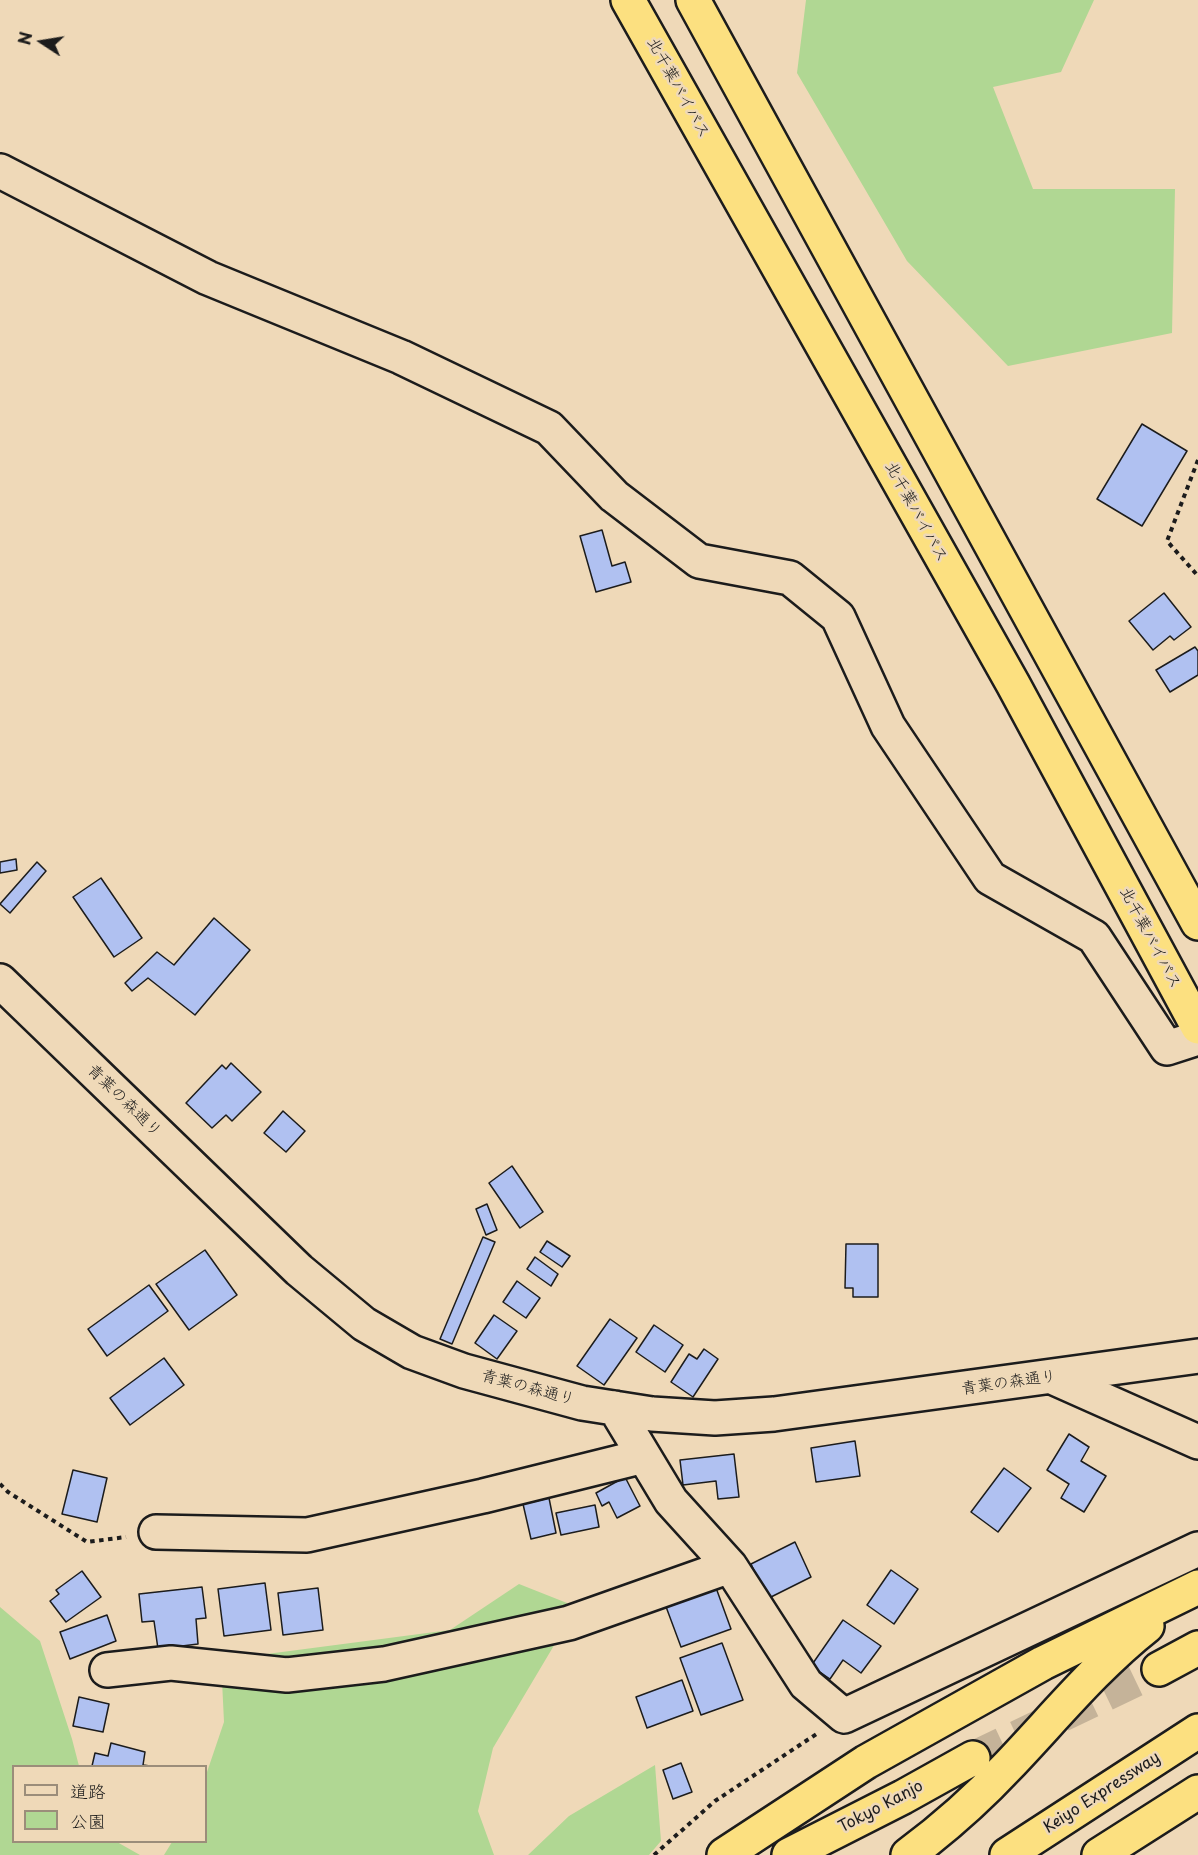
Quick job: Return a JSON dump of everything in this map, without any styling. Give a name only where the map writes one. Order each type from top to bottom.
[{"type":"highway","name":"北千葉バイパス","points":[[628,0],[1013,684],[1198,1028]]},
{"type":"highway","points":[[693,0],[1198,923]]},
{"type":"highway","points":[[724,1855],[866,1762],[1043,1663],[1187,1592]]},
{"type":"highway","points":[[908,1855],[1006,1769],[1117,1650],[1187,1592]]},
{"type":"highway","points":[[1159,1669],[1198,1648]]},
{"type":"highway","name":"Keiyo Expressway","points":[[1007,1855],[1198,1731]]},
{"type":"highway","name":"Tokyo Kanjo","points":[[789,1855],[903,1797],[973,1758]]},
{"type":"highway","points":[[1099,1855],[1198,1792]]},
{"type":"highway","points":[[838,1855],[903,1797]]},
{"type":"street","points":[[0,171],[208,278],[401,357],[549,428],[614,496],[699,561],[790,578],[838,617],[888,726],[990,878],[1094,937],[1167,1048],[1198,1038]]},
{"type":"street","name":"青葉の森通り","points":[[0,981],[299,1270],[364,1324],[412,1352],[464,1371],[582,1403],[652,1414],[715,1418],[774,1414],[1198,1356]]},
{"type":"street","points":[[1052,1377],[1198,1442]]},
{"type":"street","points":[[615,1408],[670,1501],[730,1566],[806,1684],[844,1716],[1198,1549]]},
{"type":"street","points":[[156,1532],[307,1535],[483,1496],[644,1456]]},
{"type":"street","points":[[106,1670],[171,1664],[286,1675],[384,1664],[569,1623],[730,1566]]},
{"type":"path","points":[[1198,460],[1167,541],[1198,576]]},
{"type":"path","points":[[0,1484],[8,1492],[87,1542],[156,1532]]},
{"type":"path","points":[[654,1855],[715,1801],[844,1716]]},
{"type":"green space","points":[[806,0],[1094,0],[1061,72],[993,87],[1033,189],[1175,189],[1172,333],[1008,366],[907,261],[797,73]]},
{"type":"green space","points":[[519,1584],[567,1603],[559,1637],[493,1748],[478,1811],[494,1855],[164,1855],[171,1843],[207,1843],[207,1772],[224,1722],[221,1660],[450,1630]]},
{"type":"green space","points":[[0,1607],[40,1641],[79,1765],[12,1765],[12,1843],[119,1843],[140,1855],[0,1855]]},
{"type":"green space","points":[[655,1765],[661,1841],[649,1855],[528,1855],[569,1816]]},
{"type":"building","points":[[1142,424],[1187,451],[1142,526],[1097,499]]},
{"type":"building","points":[[602,530],[612,566],[625,562],[631,582],[596,592],[580,536]]},
{"type":"building","points":[[1164,593],[1191,627],[1174,640],[1170,636],[1153,650],[1129,621]]},
{"type":"building","points":[[1195,647],[1198,651],[1198,675],[1170,692],[1156,670]]},
{"type":"building","points":[[16,859],[17,870],[0,873],[0,862]]},
{"type":"building","points":[[37,862],[46,871],[10,913],[0,904]]},
{"type":"building","points":[[101,878],[142,938],[114,957],[73,897]]},
{"type":"building","points":[[214,918],[250,950],[195,1015],[148,978],[132,991],[125,983],[157,952],[174,965]]},
{"type":"building","points":[[231,1063],[261,1092],[232,1121],[226,1115],[212,1128],[186,1103],[222,1065],[226,1069]]},
{"type":"building","points":[[283,1111],[305,1131],[286,1152],[264,1133]]},
{"type":"building","points":[[512,1166],[543,1212],[520,1228],[489,1183]]},
{"type":"building","points":[[487,1204],[497,1230],[486,1235],[476,1209]]},
{"type":"building","points":[[483,1237],[495,1242],[452,1344],[440,1339]]},
{"type":"building","points":[[547,1241],[570,1256],[562,1267],[540,1252]]},
{"type":"building","points":[[846,1244],[878,1244],[878,1297],[853,1297],[853,1288],[845,1288]]},
{"type":"building","points":[[205,1250],[237,1295],[189,1330],[156,1284]]},
{"type":"building","points":[[535,1257],[558,1274],[551,1286],[527,1269]]},
{"type":"building","points":[[517,1281],[540,1298],[526,1318],[503,1302]]},
{"type":"building","points":[[149,1285],[168,1311],[107,1356],[88,1329]]},
{"type":"building","points":[[494,1315],[517,1331],[497,1359],[475,1343]]},
{"type":"building","points":[[610,1319],[637,1338],[604,1385],[577,1366]]},
{"type":"building","points":[[654,1325],[683,1345],[665,1372],[636,1352]]},
{"type":"building","points":[[704,1349],[718,1359],[693,1397],[671,1382],[689,1354],[697,1359]]},
{"type":"building","points":[[164,1358],[184,1385],[130,1425],[110,1398]]},
{"type":"building","points":[[1069,1434],[1089,1447],[1081,1461],[1106,1476],[1084,1512],[1061,1498],[1069,1484],[1047,1470]]},
{"type":"building","points":[[855,1441],[860,1476],[816,1482],[811,1448]]},
{"type":"building","points":[[734,1454],[739,1497],[718,1499],[716,1481],[683,1485],[680,1460]]},
{"type":"building","points":[[1004,1468],[1031,1488],[998,1532],[971,1512]]},
{"type":"building","points":[[73,1470],[107,1478],[97,1522],[62,1514]]},
{"type":"building","points":[[625,1477],[640,1506],[617,1518],[609,1502],[602,1506],[596,1493]]},
{"type":"building","points":[[549,1498],[556,1533],[531,1539],[523,1504]]},
{"type":"building","points":[[595,1505],[599,1527],[561,1535],[556,1513]]},
{"type":"building","points":[[795,1542],[811,1577],[767,1599],[751,1564]]},
{"type":"building","points":[[891,1570],[918,1589],[894,1624],[867,1605]]},
{"type":"building","points":[[82,1571],[101,1597],[66,1622],[50,1601],[59,1594],[56,1590]]},
{"type":"building","points":[[265,1583],[271,1630],[224,1636],[218,1589]]},
{"type":"building","points":[[715,1585],[731,1629],[681,1647],[665,1604]]},
{"type":"building","points":[[202,1587],[206,1618],[196,1619],[198,1644],[158,1649],[154,1621],[142,1622],[139,1594]]},
{"type":"building","points":[[318,1588],[323,1630],[283,1635],[278,1593]]},
{"type":"building","points":[[107,1615],[116,1641],[70,1659],[60,1632]]},
{"type":"building","points":[[843,1620],[881,1646],[861,1673],[843,1660],[830,1679],[811,1666]]},
{"type":"building","points":[[722,1643],[743,1700],[701,1715],[680,1658]]},
{"type":"building","points":[[682,1680],[693,1711],[647,1728],[636,1697]]},
{"type":"building","points":[[79,1697],[109,1704],[103,1732],[73,1726]]},
{"type":"building","points":[[111,1743],[145,1752],[143,1765],[92,1765],[95,1753],[108,1756]]},
{"type":"building","points":[[681,1763],[692,1792],[673,1799],[663,1770]]},
{"type":"tunnel","points":[[973,1758],[1159,1669]]}]
